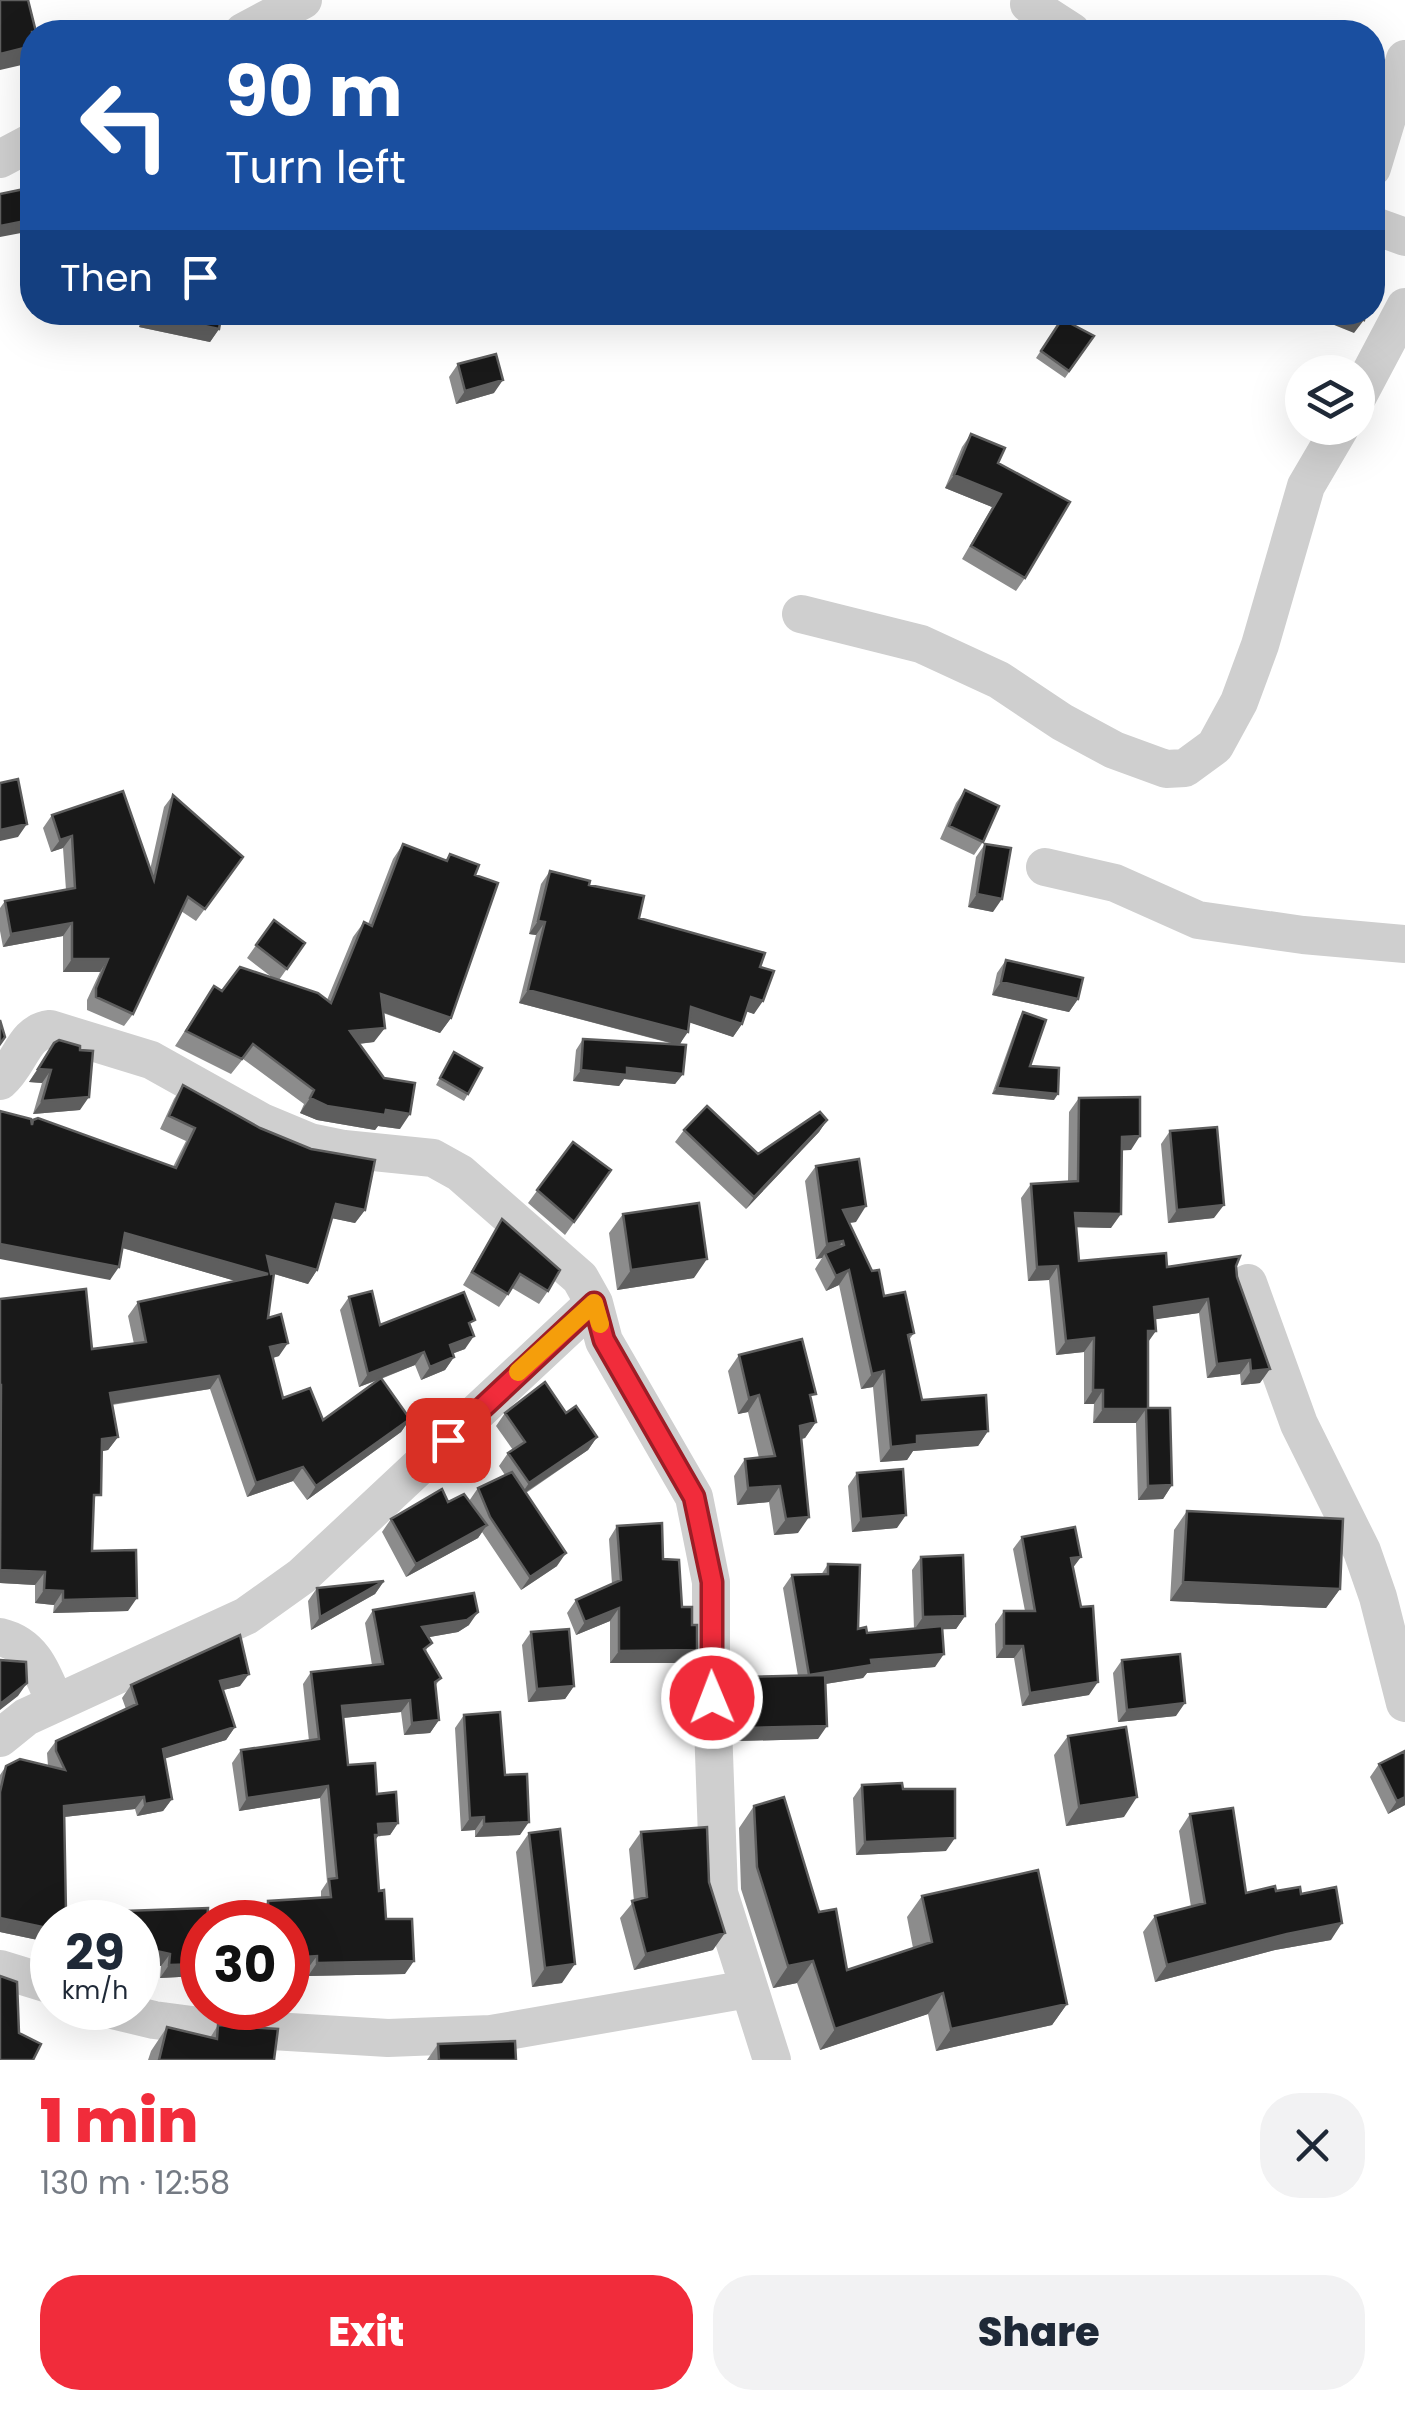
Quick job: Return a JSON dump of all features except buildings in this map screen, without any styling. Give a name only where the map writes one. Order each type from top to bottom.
[{"type":"street","points":[[266,20],[303,0]]},
{"type":"street","points":[[1029,4],[1054,20]]},
{"type":"street","points":[[1385,125],[1405,58]]},
{"type":"street","points":[[1375,364],[1405,307]]},
{"type":"street","points":[[801,614],[922,644],[999,680],[1062,722],[1114,750],[1166,769],[1185,768],[1215,746],[1239,702],[1260,645],[1306,486],[1330,445]]},
{"type":"street","points":[[1045,867],[1115,882],[1198,920],[1405,944]]},
{"type":"street","points":[[0,1081],[22,1056],[37,1030],[50,1028],[151,1060],[262,1122],[310,1142],[432,1158],[460,1173],[580,1278],[594,1303],[604,1340],[694,1497],[712,1582],[719,1893],[772,2060]]},
{"type":"street","points":[[1248,1282],[1299,1424],[1362,1551],[1405,1703]]},
{"type":"street","points":[[0,1738],[26,1717],[246,1616],[302,1576],[594,1303]]},
{"type":"street","points":[[0,1638],[28,1648],[55,1703]]},
{"type":"street","points":[[0,1969],[30,1979]]},
{"type":"street","points":[[160,2021],[388,2038],[491,2034],[748,1990]]},
{"type":"slow traffic","points":[[518,1372],[594,1303],[600,1324]]},
{"type":"route","points":[[448,1440],[594,1303],[604,1340],[694,1497],[712,1582],[712,1698]]}]
